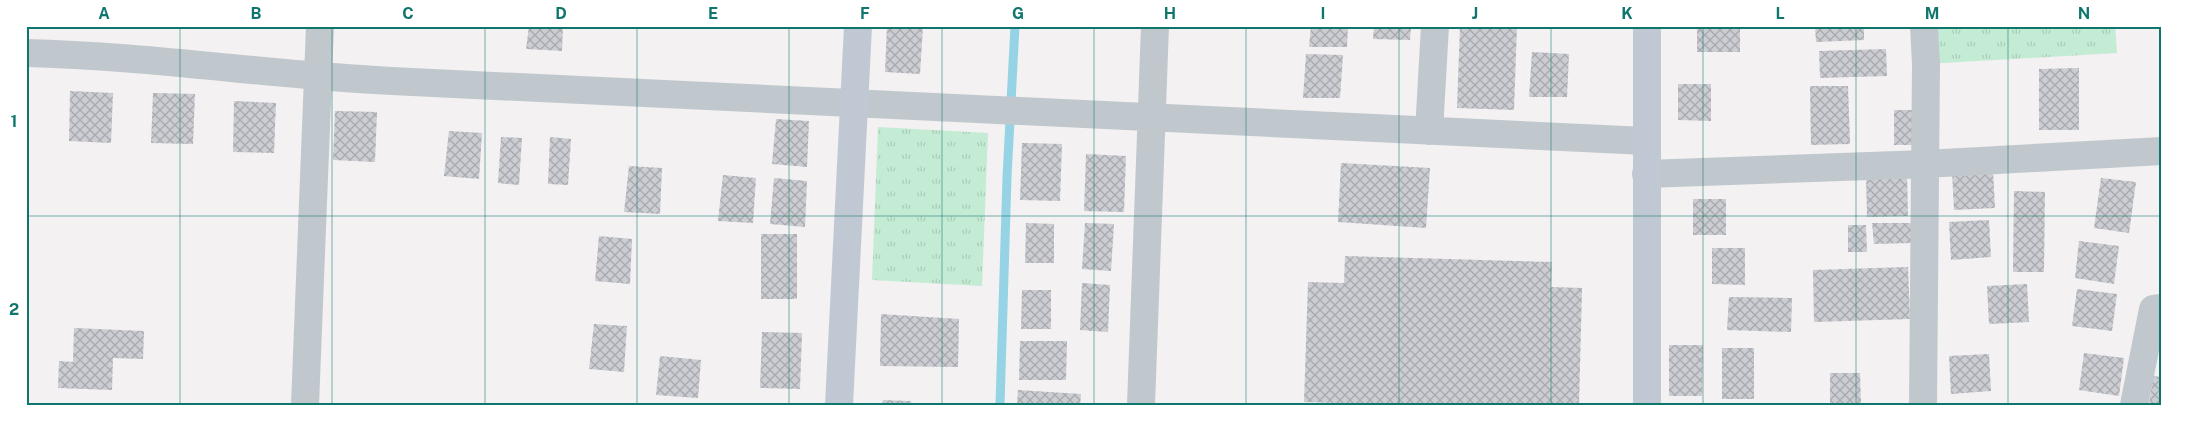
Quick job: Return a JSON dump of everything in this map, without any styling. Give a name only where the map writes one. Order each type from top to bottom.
[{"type":"street","points":[[304,405],[320,26]]},
{"type":"street","points":[[839,405],[858,26]]},
{"type":"street","points":[[1141,405],[1155,26]]},
{"type":"street","points":[[1429,131],[1435,26]]},
{"type":"street","points":[[1647,26],[1647,405]]},
{"type":"street","points":[[1923,405],[1924,26]]},
{"type":"street","points":[[26,53],[97,55],[317,77],[1151,119],[1646,140]]},
{"type":"street","points":[[1646,174],[1925,164],[2162,151]]},
{"type":"street","points":[[2134,405],[2153,309],[2162,308]]},
{"type":"green space","points":[[1924,26],[2115,26],[2117,53],[1926,64]]},
{"type":"green space","points":[[878,127],[988,133],[982,286],[872,280]]},
{"type":"building","points":[[529,26],[563,26],[562,51],[526,49]]},
{"type":"building","points":[[887,26],[923,26],[920,74],[885,72]]},
{"type":"building","points":[[1311,26],[1348,26],[1347,47],[1309,47]]},
{"type":"building","points":[[1374,26],[1411,26],[1410,40],[1373,39]]},
{"type":"building","points":[[1460,26],[1517,26],[1514,110],[1457,108]]},
{"type":"building","points":[[1697,26],[1740,26],[1740,52],[1697,52]]},
{"type":"building","points":[[1815,26],[1864,26],[1864,40],[1816,42]]},
{"type":"building","points":[[1886,49],[1887,76],[1820,78],[1819,51]]},
{"type":"building","points":[[1532,52],[1569,54],[1567,97],[1529,97]]},
{"type":"building","points":[[1306,54],[1343,55],[1340,98],[1303,98]]},
{"type":"building","points":[[2079,68],[2079,130],[2039,130],[2039,69]]},
{"type":"building","points":[[1678,84],[1711,84],[1711,121],[1678,120]]},
{"type":"building","points":[[1810,86],[1848,86],[1850,144],[1811,145]]},
{"type":"building","points":[[70,91],[113,93],[111,143],[69,141]]},
{"type":"building","points":[[153,93],[195,94],[193,144],[151,143]]},
{"type":"building","points":[[234,101],[276,103],[274,153],[233,152]]},
{"type":"building","points":[[1894,110],[1913,110],[1914,145],[1894,145]]},
{"type":"building","points":[[335,111],[377,112],[375,162],[333,160]]},
{"type":"building","points":[[776,119],[809,121],[807,167],[772,164]]},
{"type":"building","points":[[449,131],[482,133],[479,179],[444,176]]},
{"type":"building","points":[[501,137],[522,138],[519,185],[498,183]]},
{"type":"building","points":[[550,137],[571,139],[568,185],[548,184]]},
{"type":"building","points":[[1022,143],[1062,144],[1060,201],[1020,200]]},
{"type":"building","points":[[1086,154],[1126,156],[1124,212],[1084,211]]},
{"type":"building","points":[[1341,163],[1430,168],[1426,228],[1338,222]]},
{"type":"building","points":[[629,166],[662,168],[660,214],[624,212]]},
{"type":"building","points":[[1993,170],[1995,208],[1954,210],[1952,172]]},
{"type":"building","points":[[723,175],[756,178],[753,223],[718,221]]},
{"type":"building","points":[[1907,175],[1908,216],[1867,217],[1866,176]]},
{"type":"building","points":[[774,178],[807,181],[805,227],[770,224]]},
{"type":"building","points":[[2101,178],[2136,182],[2129,233],[2094,228]]},
{"type":"building","points":[[2014,191],[2045,192],[2044,272],[2013,272]]},
{"type":"building","points":[[1693,199],[1726,199],[1726,235],[1693,235]]},
{"type":"building","points":[[1989,220],[1991,257],[1951,260],[1949,222]]},
{"type":"building","points":[[1026,223],[1054,224],[1054,263],[1025,263]]},
{"type":"building","points":[[1085,223],[1114,224],[1111,271],[1082,269]]},
{"type":"building","points":[[1872,223],[1913,223],[1913,243],[1874,244]]},
{"type":"building","points":[[1848,225],[1866,225],[1867,252],[1848,252]]},
{"type":"building","points":[[761,234],[797,234],[797,299],[761,299]]},
{"type":"building","points":[[599,236],[632,239],[630,284],[595,281]]},
{"type":"building","points":[[2079,241],[2119,246],[2114,284],[2075,278]]},
{"type":"building","points":[[1712,248],[1745,248],[1745,285],[1712,284]]},
{"type":"building","points":[[1345,256],[1552,262],[1551,287],[1582,288],[1579,405],[1400,405],[1304,402],[1308,282],[1344,283]]},
{"type":"building","points":[[1908,267],[1910,319],[1814,322],[1813,270]]},
{"type":"building","points":[[1082,283],[1110,285],[1108,332],[1080,330]]},
{"type":"building","points":[[2027,284],[2029,322],[1989,324],[1987,286]]},
{"type":"building","points":[[2077,289],[2117,294],[2112,331],[2072,326]]},
{"type":"building","points":[[1022,290],[1051,290],[1051,329],[1021,329]]},
{"type":"building","points":[[1729,297],[1792,298],[1791,332],[1727,330]]},
{"type":"building","points":[[881,314],[959,319],[958,367],[880,366]]},
{"type":"building","points":[[594,324],[627,326],[624,372],[589,369]]},
{"type":"building","points":[[74,328],[144,331],[143,359],[113,358],[112,390],[58,388],[59,361],[73,362]]},
{"type":"building","points":[[762,332],[802,333],[800,389],[760,388]]},
{"type":"building","points":[[1020,341],[1067,341],[1066,380],[1019,380]]},
{"type":"building","points":[[1669,345],[1703,345],[1702,396],[1669,396]]},
{"type":"building","points":[[1722,348],[1754,348],[1754,399],[1722,399]]},
{"type":"building","points":[[2084,353],[2124,358],[2119,396],[2079,390]]},
{"type":"building","points":[[1989,354],[1991,391],[1951,394],[1949,356]]},
{"type":"building","points":[[660,356],[701,360],[698,398],[656,395]]},
{"type":"building","points":[[1830,373],[1860,373],[1861,405],[1830,405]]},
{"type":"building","points":[[2153,376],[2162,377],[2162,405],[2149,405]]},
{"type":"building","points":[[1018,390],[1081,394],[1080,405],[1017,405]]},
{"type":"building","points":[[883,400],[911,401],[911,405],[882,405]]},
{"type":"waterway","points":[[1000,405],[1007,177],[1015,26]]}]
